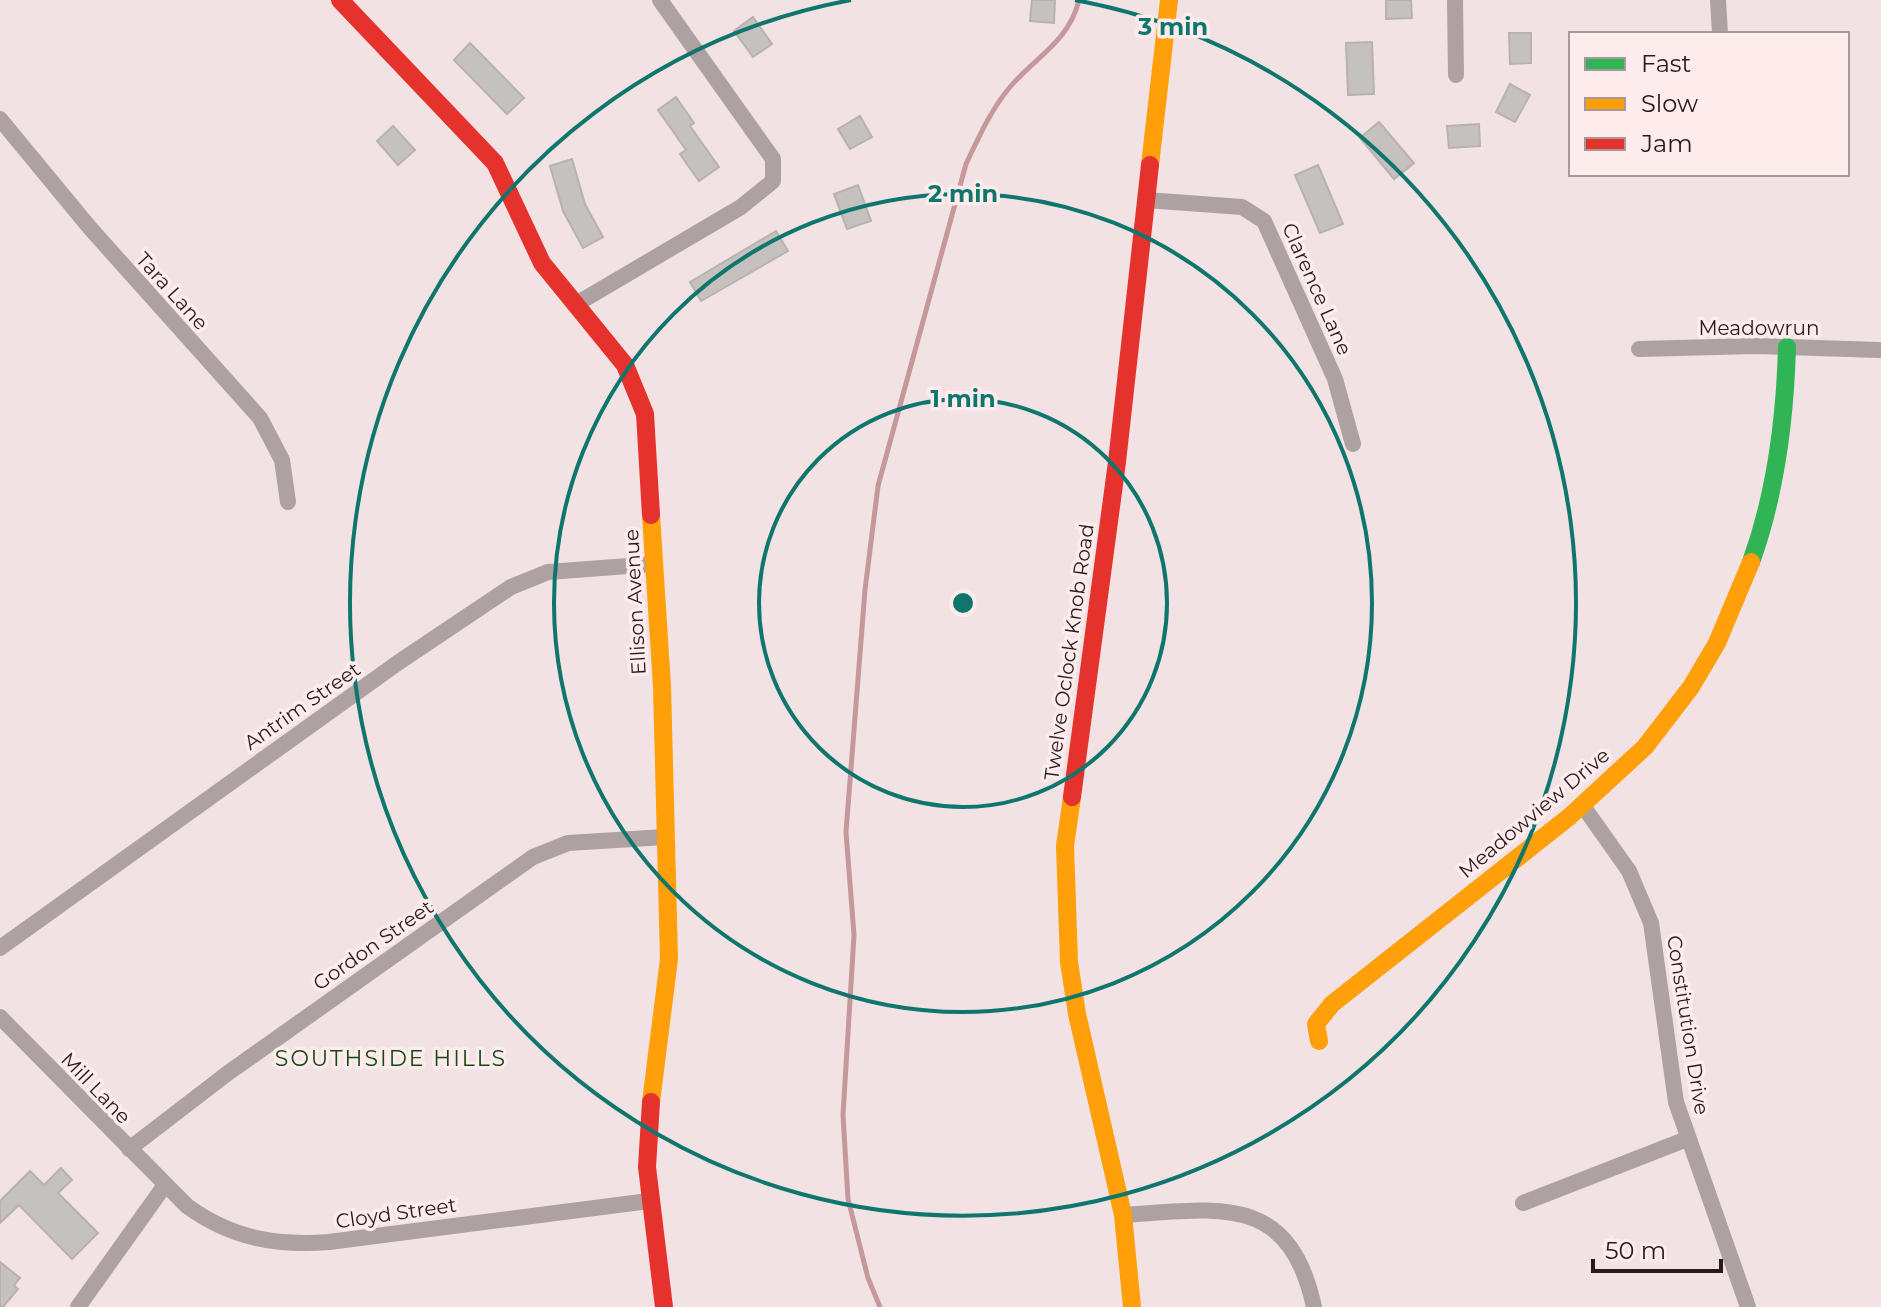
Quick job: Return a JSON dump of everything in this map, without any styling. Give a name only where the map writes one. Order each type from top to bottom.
[{"type":"street","name":"Ellison Avenue","points":[[340,0],[495,163],[506,179],[532,248],[543,266],[612,340],[627,363],[642,401],[650,449],[669,959],[648,1126],[649,1201],[664,1307]]},
{"type":"street","points":[[578,303],[766,189],[775,171],[773,159],[743,114],[660,0]]},
{"type":"street","name":"Twelve Oclock Knob Road","points":[[1132,1307],[1123,1215],[1077,1014],[1065,909],[1065,846],[1117,462],[1169,0]]},
{"type":"street","points":[[1455,0],[1456,75]]},
{"type":"street","points":[[1718,0],[1720,32]]},
{"type":"street","name":"Tara Lane","points":[[0,119],[99,238],[260,418],[282,460],[288,502]]},
{"type":"street","name":"Clarence Lane","points":[[1146,200],[1242,207],[1264,221],[1335,379],[1353,444]]},
{"type":"street","name":"Meadowrun","points":[[1639,349],[1787,347],[1879,350]]},
{"type":"street","name":"Meadowview Drive","points":[[1319,1041],[1316,1024],[1332,1004],[1583,806],[1662,727],[1689,691],[1729,615],[1759,528],[1782,441],[1788,398],[1787,347]]},
{"type":"street","name":"Antrim Street","points":[[0,948],[399,662],[511,587],[548,572],[655,564]]},
{"type":"street","name":"Constitution Drive","points":[[1583,806],[1629,871],[1651,923],[1672,1079],[1687,1139],[1748,1307]]},
{"type":"street","name":"Gordon Street","points":[[129,1149],[228,1073],[533,857],[568,843],[665,837]]},
{"type":"street","name":"Mill Lane","points":[[0,1017],[165,1185]]},
{"type":"street","points":[[1523,1203],[1687,1139]]},
{"type":"street","points":[[78,1307],[165,1185]]},
{"type":"street","name":"Cloyd Street","points":[[165,1185],[187,1206],[227,1231],[271,1242],[303,1244],[649,1201]]},
{"type":"street","points":[[1123,1215],[1172,1212],[1245,1214],[1260,1218],[1286,1238],[1300,1262],[1314,1307]]},
{"type":"building","points":[[1032,0],[1055,0],[1054,23],[1030,21]]},
{"type":"building","points":[[1386,0],[1411,0],[1412,18],[1386,19]]},
{"type":"building","points":[[753,17],[772,44],[753,57],[734,31]]},
{"type":"building","points":[[1509,33],[1531,33],[1531,63],[1510,64]]},
{"type":"building","points":[[1372,42],[1374,94],[1348,95],[1346,43]]},
{"type":"building","points":[[470,43],[524,98],[507,114],[454,60]]},
{"type":"building","points":[[1510,84],[1530,95],[1515,122],[1496,112]]},
{"type":"building","points":[[676,97],[694,123],[690,126],[719,167],[699,181],[680,154],[686,150],[658,110]]},
{"type":"building","points":[[860,116],[872,137],[850,149],[838,129]]},
{"type":"building","points":[[1379,122],[1414,163],[1394,179],[1360,138]]},
{"type":"building","points":[[1479,124],[1480,146],[1449,148],[1447,126]]},
{"type":"building","points":[[393,126],[415,150],[398,165],[377,141]]},
{"type":"building","points":[[572,159],[585,204],[603,237],[583,248],[563,211],[550,166]]},
{"type":"building","points":[[1318,165],[1343,224],[1320,233],[1295,175]]},
{"type":"building","points":[[858,185],[871,221],[847,229],[834,194]]},
{"type":"building","points":[[776,231],[788,251],[701,301],[690,282]]},
{"type":"building","points":[[61,1168],[72,1180],[58,1193],[98,1233],[72,1259],[19,1205],[0,1223],[0,1201],[30,1171],[44,1185]]},
{"type":"building","points":[[0,1262],[20,1278],[14,1285],[18,1289],[3,1307],[0,1307]]},
{"type":"waterway","points":[[880,1307],[868,1278],[848,1199],[843,1115],[854,935],[846,832],[865,590],[878,486],[966,164],[985,124],[1003,96],[1068,27],[1079,0]]},
{"type":"traffic: fast","points":[[1751,562],[1767,510],[1778,456],[1787,347]]},
{"type":"traffic: slow","points":[[1150,165],[1169,0]]},
{"type":"traffic: slow","points":[[651,515],[662,686],[669,959],[651,1102]]},
{"type":"traffic: slow","points":[[1319,1041],[1316,1024],[1332,1004],[1569,817],[1645,747],[1691,687],[1717,643],[1751,562]]},
{"type":"traffic: slow","points":[[1072,797],[1065,846],[1069,962],[1077,1014],[1123,1215],[1132,1307]]},
{"type":"traffic: jam","points":[[340,0],[495,163],[542,263],[625,365],[645,414],[651,515]]},
{"type":"traffic: jam","points":[[1072,797],[1117,462],[1150,165]]},
{"type":"traffic: jam","points":[[651,1102],[647,1167],[664,1307]]},
{"type":"district","name":"SOUTHSIDE HILLS","points":[[391,1058]]}]
